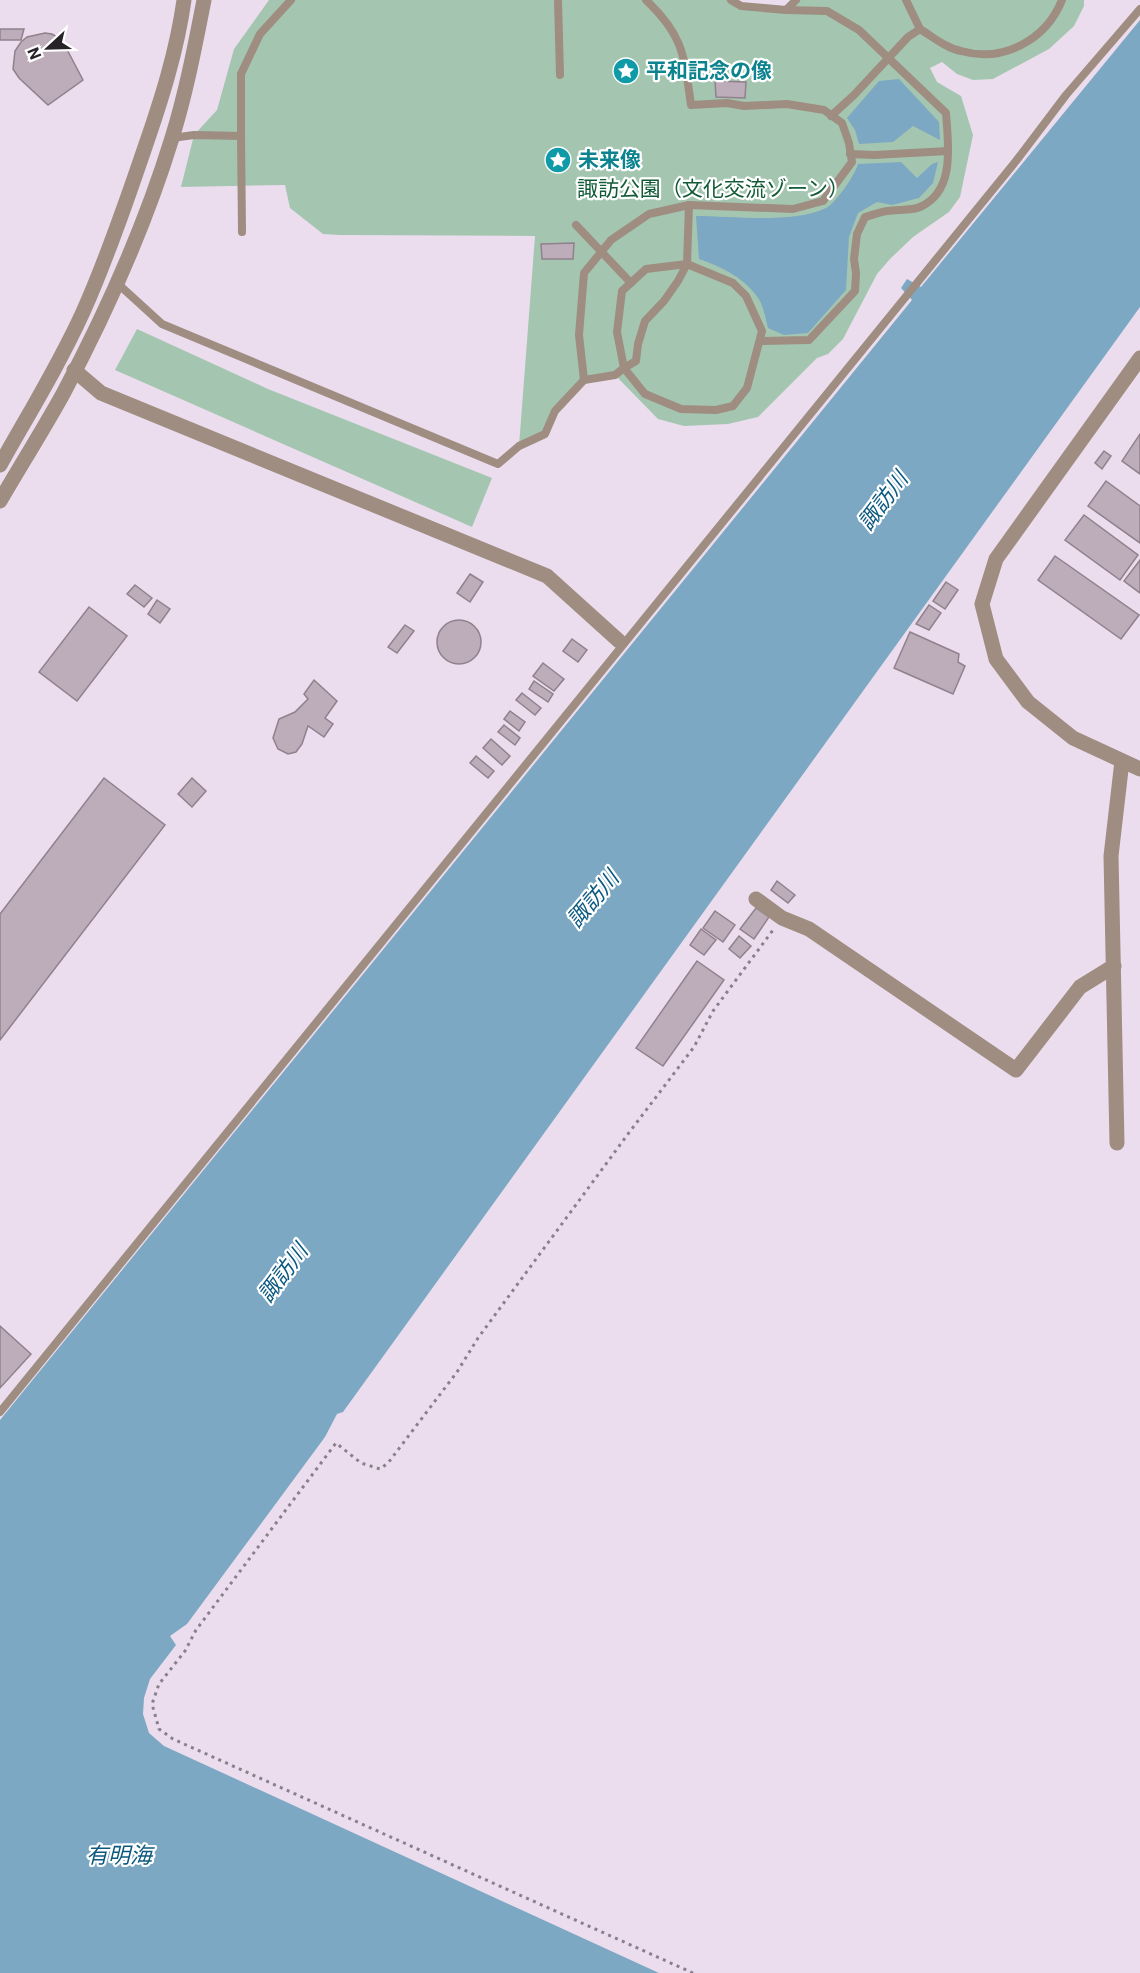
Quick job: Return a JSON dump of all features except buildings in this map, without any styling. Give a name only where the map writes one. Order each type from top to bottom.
[{"type":"street","points":[[0,465],[83,312],[137,172],[162,99],[184,0]]},
{"type":"street","points":[[0,501],[62,394],[117,283],[137,236],[172,138],[204,0]]},
{"type":"street","points":[[1140,358],[996,559],[982,604],[996,658],[1028,702],[1073,738],[1140,770]]},
{"type":"street","points":[[74,370],[101,393],[547,576],[619,641]]},
{"type":"street","points":[[1117,1143],[1112,856],[1122,761]]},
{"type":"street","points":[[756,899],[782,918],[808,929],[1016,1070],[1080,987],[1113,966]]},
{"type":"lane","points":[[242,232],[241,74],[260,34],[291,0]]},
{"type":"lane","points":[[558,0],[560,75]]},
{"type":"lane","points":[[732,0],[741,6],[827,11],[859,30],[946,113],[948,151],[946,176],[936,194],[920,207],[886,211],[865,217],[858,234],[855,251],[855,291],[809,340],[760,341]]},
{"type":"lane","points":[[786,10],[796,0]]},
{"type":"lane","points":[[906,0],[920,29],[958,51],[979,55],[1015,48],[1033,39],[1048,26],[1062,0]]},
{"type":"lane","points":[[584,380],[579,334],[584,273],[611,240],[649,213],[689,205],[793,209],[823,201],[852,162],[842,123],[824,110],[787,104],[691,105],[683,52],[669,23],[648,1]]},
{"type":"lane","points":[[0,1412],[1001,179],[1066,95],[1140,9]]},
{"type":"lane","points":[[831,116],[854,95],[908,37],[920,29]]},
{"type":"lane","points":[[172,138],[194,135],[241,136]]},
{"type":"lane","points":[[850,154],[912,154],[948,151]]},
{"type":"lane","points":[[117,283],[162,324],[498,464],[519,446],[545,434],[555,411],[584,380],[615,375],[636,361],[645,321],[664,301],[687,264],[689,205]]},
{"type":"lane","points":[[576,225],[631,283]]},
{"type":"lane","points":[[687,264],[733,283],[746,296],[762,331],[760,341],[747,388],[733,406],[716,410],[681,409],[645,394],[624,368],[617,332],[622,291],[646,268],[687,264]]},
{"type":"path","points":[[693,1973],[173,1739],[159,1729],[152,1704],[159,1684],[185,1651],[196,1630],[336,1443],[361,1463],[380,1469],[388,1463],[694,1047],[713,1011],[782,918]]},
{"type":"green space","name":"諏訪公園（文化交流ゾーン）","points":[[269,0],[731,0],[741,6],[785,10],[796,0],[1084,0],[1084,6],[1074,26],[1049,49],[993,79],[973,80],[957,74],[942,62],[930,68],[937,82],[961,96],[973,135],[960,197],[949,212],[913,237],[877,274],[843,339],[828,354],[817,358],[758,417],[728,424],[684,426],[658,419],[615,375],[584,380],[555,411],[545,434],[519,446],[535,236],[323,234],[290,208],[285,185],[181,187],[194,135],[217,110],[234,49]]},
{"type":"green space","points":[[137,329],[268,389],[492,478],[472,527],[115,370]]},
{"type":"water","points":[[1140,20],[1140,307],[343,1412],[337,1414],[325,1437],[187,1624],[170,1636],[176,1645],[150,1679],[144,1698],[143,1714],[149,1733],[164,1746],[659,1973],[0,1973],[0,1420],[912,300],[901,288],[907,279],[921,287]]},
{"type":"water","points":[[899,79],[939,122],[940,140],[913,126],[893,142],[859,144],[855,130],[847,118],[879,81]]},
{"type":"water","points":[[901,162],[917,178],[932,164],[938,162],[933,183],[919,198],[892,205],[877,202],[858,213],[849,237],[846,290],[808,333],[784,335],[768,328],[760,301],[748,286],[725,270],[699,259],[696,216],[780,218],[812,213],[826,208],[835,201],[858,164]]},
{"type":"place","name":"平和記念の像","points":[[626,71]]},
{"type":"place","name":"未来像","points":[[558,160]]},
{"type":"water label","name":"諏訪川","points":[[883,501]]},
{"type":"water label","name":"諏訪川","points":[[593,899]]},
{"type":"water label","name":"諏訪川","points":[[283,1273]]},
{"type":"water label","name":"有明海","points":[[119,1855]]}]
